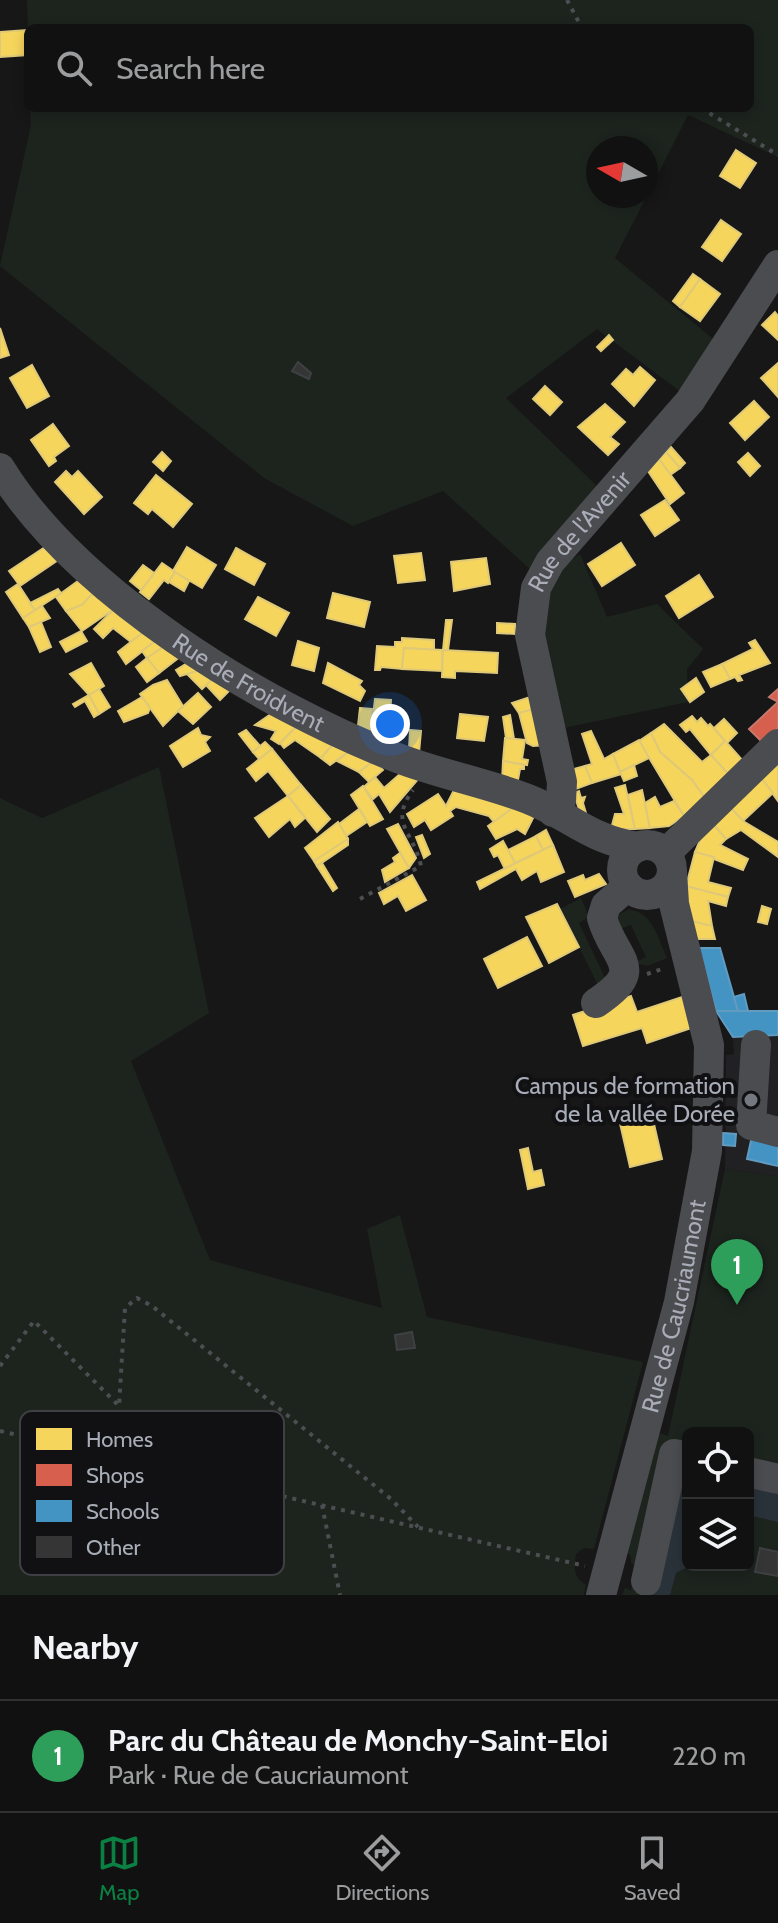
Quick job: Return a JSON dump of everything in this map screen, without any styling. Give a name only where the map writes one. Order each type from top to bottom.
[{"type":"street","name":"Rue de l'Avenir","points":[[553,812],[561,801],[562,782],[530,635],[531,613],[540,578],[560,548],[690,401],[778,265]]},
{"type":"street","name":"Rue de Froidvent","points":[[0,468],[36,519],[75,559],[183,643],[272,698],[382,752],[520,796],[553,812]]},
{"type":"street","points":[[631,886],[625,858],[658,857],[778,744]]},
{"type":"street","points":[[553,812],[579,829],[658,857]]},
{"type":"street","points":[[579,829],[657,913],[704,1014]]},
{"type":"street","points":[[596,1003],[615,990],[625,976],[624,965],[602,918],[606,905],[631,886],[663,888],[658,857]]},
{"type":"street","points":[[658,857],[704,1014]]},
{"type":"street","name":"Rue de Caucriaumont","points":[[604,1583],[693,1241],[707,1151],[709,1045],[704,1014]]},
{"type":"street","points":[[709,1045],[767,1045],[751,1125],[778,1132]]},
{"type":"street","points":[[646,1581],[674,1454],[682,1456]]},
{"type":"street","points":[[754,1473],[778,1479]]},
{"type":"path","points":[[567,0],[580,24]]},
{"type":"path","points":[[708,112],[778,155]]},
{"type":"path","points":[[360,899],[421,866],[401,817],[402,806],[430,768]]},
{"type":"path","points":[[625,976],[640,976],[680,962]]},
{"type":"path","points":[[0,1366],[34,1321],[119,1406],[125,1308],[137,1298],[152,1306],[282,1411]]},
{"type":"path","points":[[284,1413],[391,1499],[418,1527]]},
{"type":"path","points":[[0,1431],[20,1436]]},
{"type":"path","points":[[284,1496],[418,1527],[604,1583]]},
{"type":"path","points":[[322,1505],[340,1595]]},
{"type":"shaded area","points":[[27,0],[778,0],[778,157],[688,115],[658,174],[658,136],[586,136],[586,208],[641,208],[615,258],[718,343],[681,392],[597,329],[506,398],[600,489],[530,569],[443,491],[353,526],[264,478],[0,266],[31,125],[30,112],[754,112],[754,24],[28,24]]},
{"type":"shaded area","points":[[580,554],[607,617],[657,604],[703,649],[687,669],[688,702],[554,730],[536,630],[553,572]]},
{"type":"shaded area","points":[[159,767],[209,1013],[131,1061],[210,1260],[382,1308],[367,1229],[400,1215],[427,1317],[643,1362],[594,1549],[584,1548],[576,1554],[575,1572],[586,1585],[584,1595],[0,1595],[0,798],[42,818]]},
{"type":"shaded area","points":[[581,898],[589,917],[579,923],[605,978],[600,989],[560,909]]},
{"type":"shaded area","points":[[629,909],[637,911],[649,921],[667,958],[648,966],[634,963],[646,957],[631,925],[620,929],[616,916]]},
{"type":"shaded area","name":"Campus de formation de la vallée Dorée","points":[[716,1011],[778,1011],[778,1176],[725,1169],[726,1055],[734,1054],[733,1037]]},
{"type":"shaded area","points":[[725,1169],[778,1176],[778,1595],[622,1595],[625,1588],[631,1590],[637,1566],[631,1563],[625,1549],[656,1432],[668,1436]]},
{"type":"shaded area","points":[[679,1467],[682,1468],[682,1570],[676,1573],[670,1595],[650,1595]]},
{"type":"shaded area","points":[[754,1484],[778,1490],[778,1522],[754,1516]]},
{"type":"building: Homes","points":[[24,30],[24,55],[0,57],[0,32]]},
{"type":"building: Homes","points":[[736,150],[756,163],[740,188],[720,176]]},
{"type":"building: Homes","points":[[721,220],[741,234],[722,261],[702,247]]},
{"type":"building: Homes","points":[[693,274],[700,279],[680,307],[673,301]]},
{"type":"building: Homes","points":[[700,279],[720,294],[700,321],[680,307]]},
{"type":"building: Homes","points":[[775,312],[778,316],[778,340],[762,325]]},
{"type":"building: Homes","points":[[0,328],[9,355],[0,358]]},
{"type":"building: Homes","points":[[609,335],[613,340],[601,351],[597,347]]},
{"type":"building: Homes","points":[[778,363],[778,397],[761,378]]},
{"type":"building: Homes","points":[[32,365],[49,396],[27,408],[10,378]]},
{"type":"building: Homes","points":[[640,367],[655,380],[634,406],[612,384],[626,369],[633,375]]},
{"type":"building: Homes","points":[[545,386],[562,402],[550,415],[533,399]]},
{"type":"building: Homes","points":[[754,401],[769,417],[745,440],[730,423]]},
{"type":"building: Homes","points":[[605,404],[625,422],[610,437],[619,444],[608,455],[578,427]]},
{"type":"building: Homes","points":[[53,424],[69,446],[54,457],[56,461],[49,466],[31,440]]},
{"type":"building: Homes","points":[[671,447],[685,463],[680,468],[666,452]]},
{"type":"building: Homes","points":[[162,452],[171,461],[163,471],[153,462]]},
{"type":"building: Homes","points":[[666,452],[680,468],[670,475],[659,459]]},
{"type":"building: Homes","points":[[748,453],[760,466],[750,476],[738,462]]},
{"type":"building: Homes","points":[[659,459],[684,493],[670,504],[648,471]]},
{"type":"building: Homes","points":[[66,471],[72,477],[78,471],[102,497],[84,514],[55,482]]},
{"type":"building: Homes","points":[[156,475],[192,504],[173,527],[152,509],[148,514],[134,503]]},
{"type":"building: Homes","points":[[665,500],[679,520],[655,536],[641,515]]},
{"type":"building: Homes","points":[[621,543],[635,565],[602,586],[588,564]]},
{"type":"building: Homes","points":[[48,545],[61,558],[20,586],[9,571]]},
{"type":"building: Homes","points":[[187,547],[216,565],[202,588],[173,571]]},
{"type":"building: Homes","points":[[236,548],[265,564],[254,585],[225,569]]},
{"type":"building: Homes","points":[[421,553],[425,580],[398,583],[394,556]]},
{"type":"building: Homes","points":[[486,558],[490,584],[454,591],[451,562]]},
{"type":"building: Homes","points":[[162,563],[175,572],[168,583],[164,580],[149,599],[140,592]]},
{"type":"building: Homes","points":[[143,565],[154,573],[141,590],[130,581]]},
{"type":"building: Homes","points":[[175,572],[189,581],[184,591],[169,582]]},
{"type":"building: Homes","points":[[699,575],[713,597],[679,618],[666,596]]},
{"type":"building: Homes","points":[[82,578],[95,591],[82,605],[66,611],[56,597]]},
{"type":"building: Homes","points":[[18,584],[35,610],[23,618],[6,592]]},
{"type":"building: Homes","points":[[58,589],[61,593],[35,610],[30,603]]},
{"type":"building: Homes","points":[[95,591],[114,609],[82,631],[66,611],[82,605]]},
{"type":"building: Homes","points":[[333,593],[370,602],[364,627],[327,618]]},
{"type":"building: Homes","points":[[258,597],[289,613],[276,636],[245,619]]},
{"type":"building: Homes","points":[[42,606],[50,618],[29,627],[23,618]]},
{"type":"building: Homes","points":[[114,609],[146,630],[131,642],[113,628],[103,638],[94,629]]},
{"type":"building: Homes","points":[[446,620],[452,620],[448,650],[443,650]]},
{"type":"building: Homes","points":[[41,622],[51,647],[40,652],[29,627]]},
{"type":"building: Homes","points":[[497,623],[515,624],[515,634],[497,633]]},
{"type":"building: Homes","points":[[146,630],[158,639],[126,664],[118,652]]},
{"type":"building: Homes","points":[[81,631],[87,641],[66,652],[60,642]]},
{"type":"building: Homes","points":[[402,638],[434,640],[434,650],[404,648],[402,669],[381,667],[375,670],[377,646],[395,647],[395,642],[402,642]]},
{"type":"building: Homes","points":[[158,639],[166,645],[147,658],[142,651]]},
{"type":"building: Homes","points":[[755,640],[770,663],[739,675],[742,680],[738,681],[735,677],[730,679],[722,664],[753,649],[749,643]]},
{"type":"building: Homes","points":[[298,641],[319,648],[314,671],[292,665]]},
{"type":"building: Homes","points":[[166,645],[181,656],[159,673],[147,658]]},
{"type":"building: Homes","points":[[404,648],[442,650],[442,671],[402,669]]},
{"type":"building: Homes","points":[[443,650],[498,653],[497,673],[455,671],[455,678],[442,677]]},
{"type":"building: Homes","points":[[147,658],[159,673],[147,682],[136,667]]},
{"type":"building: Homes","points":[[189,662],[201,670],[180,676],[176,670]]},
{"type":"building: Homes","points":[[91,663],[104,686],[89,695],[70,674]]},
{"type":"building: Homes","points":[[328,663],[362,681],[359,685],[365,691],[360,701],[323,683]]},
{"type":"building: Homes","points":[[722,664],[730,679],[711,687],[703,672]]},
{"type":"building: Homes","points":[[201,670],[214,678],[202,689],[187,674]]},
{"type":"building: Homes","points":[[214,678],[231,689],[220,700],[206,685]]},
{"type":"building: Homes","points":[[696,678],[704,692],[690,702],[681,689]]},
{"type":"building: Homes","points":[[167,680],[183,706],[163,726],[140,694]]},
{"type":"building: Homes","points":[[99,689],[110,707],[99,714],[89,695]]},
{"type":"building: Homes","points":[[198,693],[211,707],[193,724],[178,711]]},
{"type":"building: Homes","points":[[89,695],[99,714],[94,717],[85,701],[75,707],[73,704]]},
{"type":"building: Homes","points":[[533,696],[536,709],[519,713],[512,703]]},
{"type":"building: Homes","points":[[142,697],[150,708],[148,713],[124,722],[118,711]]},
{"type":"building: Homes","points":[[375,699],[391,700],[390,717],[373,716]]},
{"type":"building: Homes","points":[[360,708],[372,709],[371,732],[358,726]]},
{"type":"building: Homes","points":[[538,708],[547,745],[533,746],[527,743],[519,713]]},
{"type":"building: Homes","points":[[274,712],[299,724],[279,744],[271,739],[276,731],[255,725]]},
{"type":"building: Homes","points":[[460,714],[488,717],[484,741],[457,738]]},
{"type":"building: Homes","points":[[510,715],[514,739],[506,738],[503,717]]},
{"type":"building: Homes","points":[[692,716],[697,722],[701,718],[708,726],[710,724],[725,741],[711,755],[690,729],[686,732],[680,725]]},
{"type":"building: Homes","points":[[724,719],[737,733],[727,743],[743,761],[729,775],[711,755],[725,741],[714,728]]},
{"type":"building: Homes","points":[[299,724],[335,742],[321,758],[295,740],[284,748],[280,743]]},
{"type":"building: Homes","points":[[664,724],[702,762],[711,755],[729,775],[705,798],[692,780],[660,752],[651,733]]},
{"type":"building: Homes","points":[[198,728],[201,735],[210,737],[205,742],[210,751],[183,767],[170,746]]},
{"type":"building: Homes","points":[[246,730],[260,746],[253,752],[239,734]]},
{"type":"building: Homes","points":[[410,730],[421,731],[419,753],[409,749]]},
{"type":"building: Homes","points":[[591,731],[604,759],[613,754],[621,774],[592,783],[585,766],[592,764],[582,734]]},
{"type":"building: Homes","points":[[651,733],[660,752],[692,780],[705,798],[684,816],[639,741]]},
{"type":"building: Homes","points":[[505,738],[525,740],[522,759],[528,760],[527,765],[503,761]]},
{"type":"building: Homes","points":[[639,740],[649,758],[620,772],[613,754]]},
{"type":"building: Homes","points":[[265,742],[272,749],[259,759],[253,752]]},
{"type":"building: Homes","points":[[335,742],[351,750],[330,765],[321,758]]},
{"type":"building: Homes","points":[[272,749],[301,785],[288,796],[268,771],[256,781],[247,769]]},
{"type":"building: Homes","points":[[351,750],[374,761],[359,772],[337,761]]},
{"type":"building: Homes","points":[[374,761],[383,770],[369,782],[359,772]]},
{"type":"building: Homes","points":[[503,761],[524,765],[524,769],[520,769],[517,785],[502,782]]},
{"type":"building: Homes","points":[[778,763],[778,801],[761,778]]},
{"type":"building: Homes","points":[[634,765],[637,776],[624,781],[620,772]]},
{"type":"building: Homes","points":[[585,766],[592,783],[573,790],[567,771]]},
{"type":"building: Homes","points":[[401,773],[419,778],[390,812],[379,794],[373,799],[364,787],[375,777],[384,788]]},
{"type":"building: Homes","points":[[761,778],[773,793],[743,821],[730,807]]},
{"type":"building: Homes","points":[[301,785],[330,819],[317,832],[288,796]]},
{"type":"building: Homes","points":[[625,785],[635,829],[611,829],[615,814],[624,814],[615,788]]},
{"type":"building: Homes","points":[[363,786],[383,819],[370,826],[351,795]]},
{"type":"building: Homes","points":[[455,788],[517,805],[494,822],[489,816],[456,807],[450,811],[453,816],[431,830],[425,820],[414,827],[407,814],[438,794],[446,806]]},
{"type":"building: Homes","points":[[642,790],[650,828],[635,829],[628,795]]},
{"type":"building: Homes","points":[[579,791],[581,798],[585,797],[583,803],[588,820],[581,816],[574,793]]},
{"type":"building: Homes","points":[[288,796],[305,818],[295,827],[290,819],[269,837],[255,818]]},
{"type":"building: Homes","points":[[655,797],[660,807],[674,801],[684,816],[669,826],[650,828],[645,803]]},
{"type":"building: Homes","points":[[517,805],[536,812],[525,834],[517,829],[496,839],[488,826]]},
{"type":"building: Homes","points":[[730,807],[743,821],[778,842],[778,857],[741,830],[726,839],[713,824]]},
{"type":"building: Homes","points":[[359,809],[367,822],[346,836],[339,824]]},
{"type":"building: Homes","points":[[338,822],[348,839],[314,861],[305,848]]},
{"type":"building: Homes","points":[[398,824],[416,858],[409,868],[387,829]]},
{"type":"building: Homes","points":[[713,824],[726,839],[720,845],[748,859],[743,870],[695,852],[703,833]]},
{"type":"building: Homes","points":[[546,830],[553,845],[543,850],[536,836]]},
{"type":"building: Homes","points":[[422,835],[430,854],[424,858],[416,837]]},
{"type":"building: Homes","points":[[536,836],[543,850],[515,863],[508,850]]},
{"type":"building: Homes","points":[[348,839],[348,845],[317,866],[314,861]]},
{"type":"building: Homes","points":[[503,841],[515,863],[505,869],[498,855],[494,857],[490,849]]},
{"type":"building: Homes","points":[[553,845],[564,872],[541,882],[537,871],[522,880],[516,869],[480,889],[477,882]]},
{"type":"building: Homes","points":[[695,852],[714,857],[708,882],[731,888],[728,897],[686,886]]},
{"type":"building: Homes","points":[[400,853],[409,868],[385,882],[382,870],[395,862],[393,858]]},
{"type":"building: Homes","points":[[322,863],[337,888],[333,891],[317,866]]},
{"type":"building: Homes","points":[[599,874],[606,884],[575,897],[568,881],[583,875],[585,880]]},
{"type":"building: Homes","points":[[412,875],[426,900],[406,911],[398,896],[384,904],[379,893]]},
{"type":"building: Homes","points":[[686,886],[728,897],[726,906],[708,901],[712,926],[691,921]]},
{"type":"building: Homes","points":[[557,904],[579,947],[549,963],[526,917]]},
{"type":"building: Homes","points":[[762,906],[771,909],[767,924],[758,922]]},
{"type":"building: Homes","points":[[691,921],[712,926],[715,939],[696,939]]},
{"type":"building: Homes","points":[[527,937],[542,966],[498,988],[484,959]]},
{"type":"building: Homes","points":[[631,996],[637,1012],[685,996],[694,1027],[647,1043],[642,1028],[583,1046],[573,1015]]},
{"type":"building: Homes","points":[[651,1111],[662,1159],[630,1167],[619,1119]]},
{"type":"building: Homes","points":[[528,1148],[533,1172],[541,1170],[544,1185],[528,1189],[520,1150]]},
{"type":"building: Shops","points":[[778,689],[778,702],[769,697]]},
{"type":"building: Shops","points":[[778,702],[778,728],[762,742],[749,729]]},
{"type":"building: Schools","points":[[699,948],[720,948],[738,1011],[716,1011]]},
{"type":"building: Schools","points":[[744,994],[748,1011],[738,1011],[734,997]]},
{"type":"building: Schools","points":[[716,1011],[778,1011],[778,1035],[733,1037]]},
{"type":"building: Schools","points":[[723,1133],[736,1134],[735,1146],[723,1145]]},
{"type":"building: Schools","points":[[752,1136],[778,1141],[778,1166],[747,1159]]},
{"type":"building: Other","points":[[298,362],[311,373],[309,379],[292,371]]},
{"type":"building: Other","points":[[412,1332],[415,1348],[397,1350],[395,1335]]},
{"type":"building: Other","points":[[760,1548],[778,1552],[778,1576],[755,1572]]},
{"type":"place","name":"Campus de formation de la vallée Dorée","points":[[751,1100]]},
{"type":"place","name":"Parc du Château de Monchy-Saint-Eloi","points":[[737,1305]]}]
